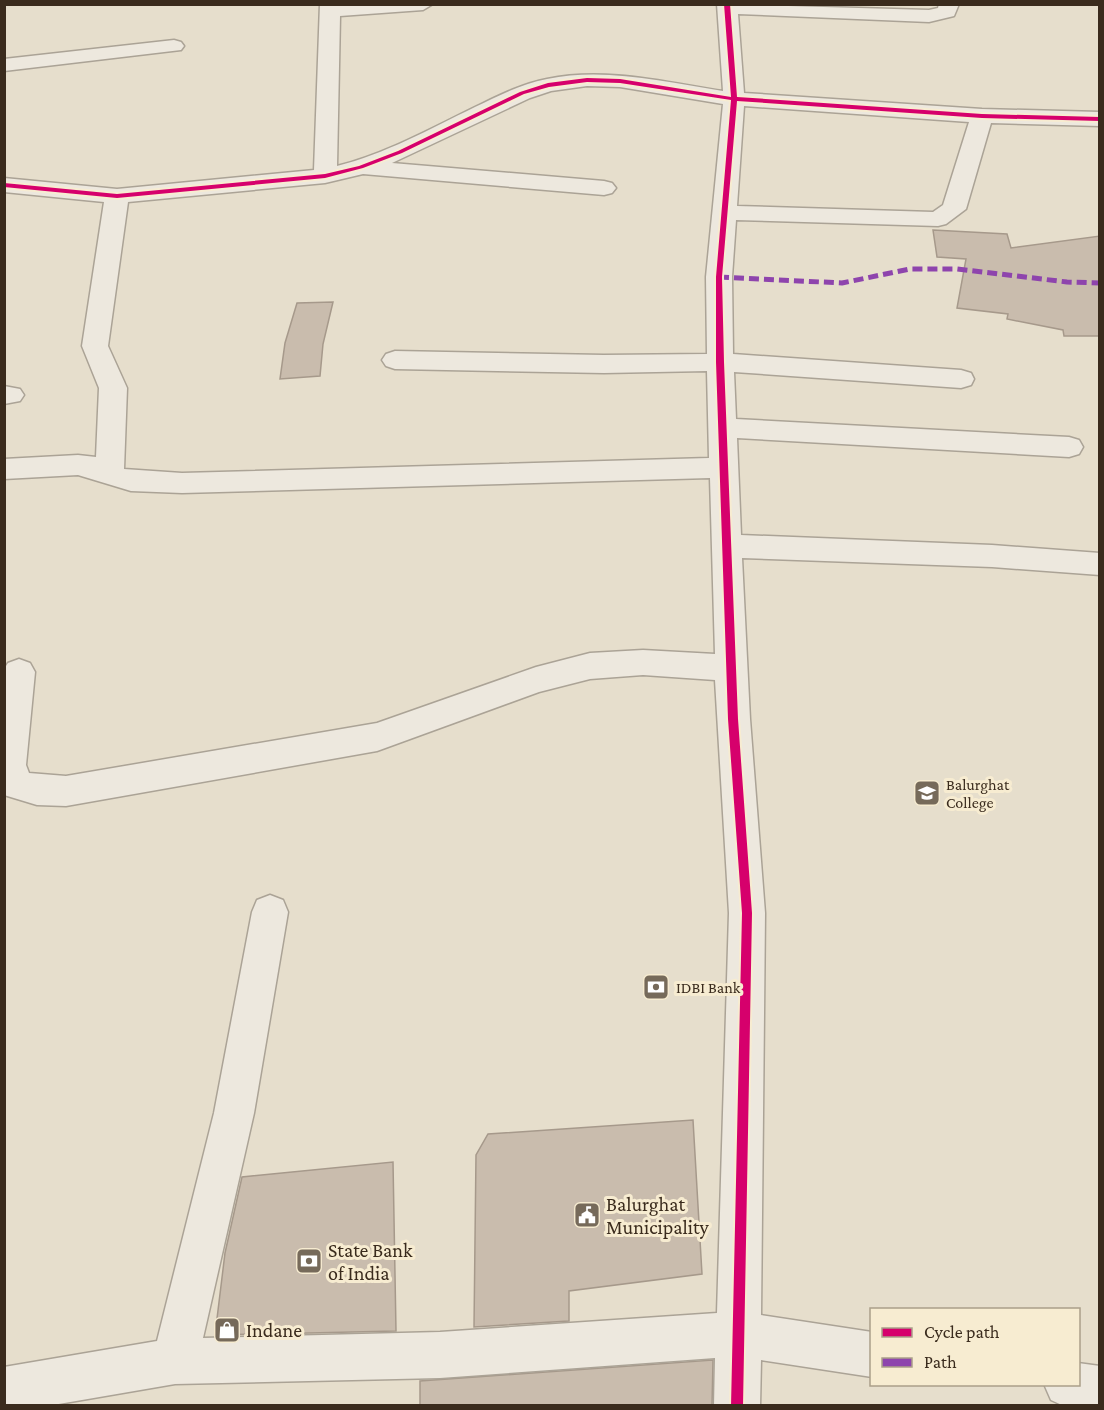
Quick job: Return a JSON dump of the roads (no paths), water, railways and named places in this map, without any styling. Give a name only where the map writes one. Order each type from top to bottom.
[{"type":"street","points":[[325,176],[330,8],[423,4]]},
{"type":"street","points":[[737,1406],[747,913],[732,668],[720,362],[719,277],[734,99],[728,6],[929,16],[947,12],[949,4]]},
{"type":"street","points":[[4,65],[174,46]]},
{"type":"street","points":[[4,185],[117,196],[325,176],[361,167],[400,152],[522,93],[548,85],[587,80],[620,81],[734,99],[982,116],[1100,119]]},
{"type":"street","points":[[724,213],[938,219],[954,209],[982,116]]},
{"type":"street","points":[[361,167],[604,188]]},
{"type":"street","points":[[109,476],[113,388],[95,346],[117,196]]},
{"type":"street","points":[[395,360],[604,364],[720,362],[962,380]]},
{"type":"street","points":[[723,428],[1069,447]]},
{"type":"street","points":[[4,469],[78,465],[94,467],[109,476],[131,481],[182,483],[724,468]]},
{"type":"street","points":[[727,546],[992,556],[1100,564]]},
{"type":"street","points":[[19,672],[9,765],[10,793],[66,790],[377,737],[412,727],[554,675],[591,666],[625,663],[732,668]]},
{"type":"street","points":[[175,1361],[234,1113],[270,912]]},
{"type":"street","points":[[4,1390],[175,1361],[440,1355],[739,1334],[870,1354]]},
{"type":"street","points":[[1080,1386],[1100,1389]]},
{"type":"place","name":"Balurghat College","points":[[927,793]]},
{"type":"place","name":"IDBI Bank","points":[[656,987]]},
{"type":"place","name":"Balurghat Municipality","points":[[587,1215]]},
{"type":"place","name":"State Bank of India","points":[[309,1261]]},
{"type":"place","name":"Indane","points":[[227,1330]]}]
